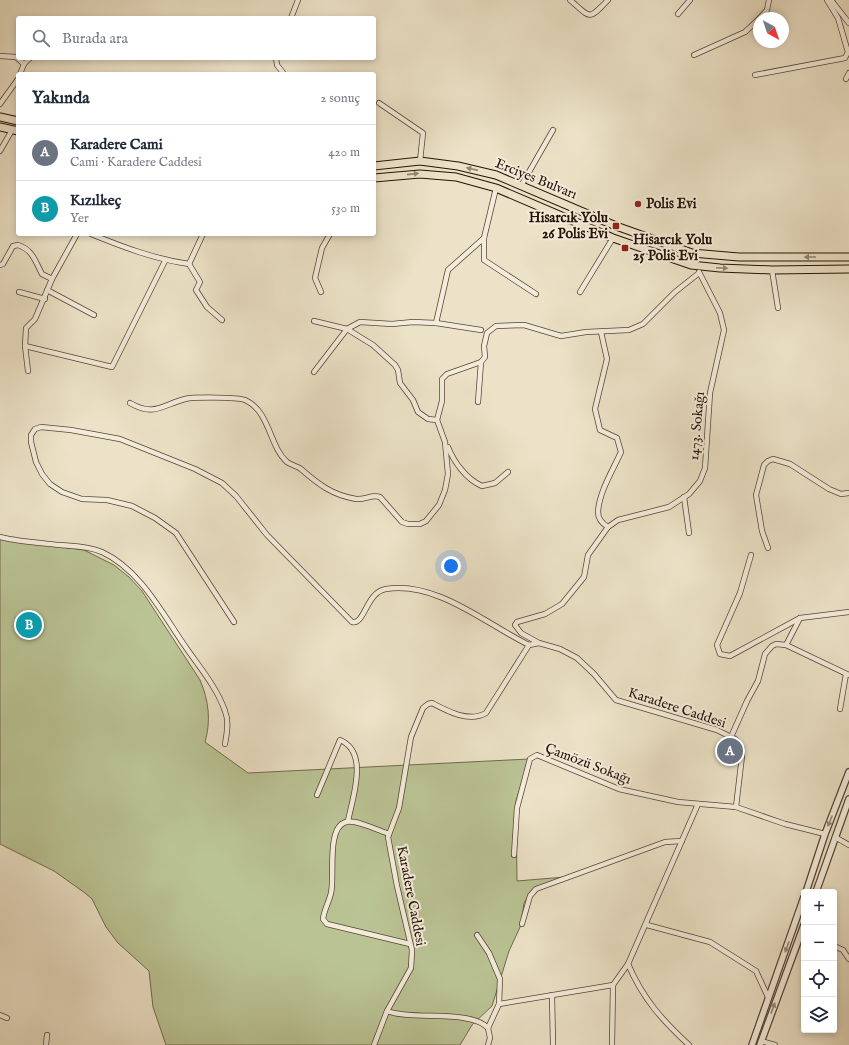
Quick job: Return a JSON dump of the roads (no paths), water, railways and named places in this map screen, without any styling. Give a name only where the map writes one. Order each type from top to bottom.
[{"type":"highway","points":[[0,117],[16,121]]},
{"type":"highway","points":[[0,127],[15,130]]},
{"type":"highway","name":"Erciyes Bulvarı","points":[[376,166],[420,161],[458,166],[496,175],[616,226],[692,253],[738,257],[849,257]]},
{"type":"highway","name":"Erciyes Bulvarı","points":[[376,178],[420,174],[456,177],[496,188],[613,238],[691,265],[699,270],[849,269]]},
{"type":"street","points":[[292,16],[298,0]]},
{"type":"street","points":[[570,0],[587,15],[591,16],[596,13],[608,0]]},
{"type":"street","points":[[678,14],[690,0]]},
{"type":"street","points":[[765,12],[769,0]]},
{"type":"street","points":[[755,75],[846,58],[848,52],[838,18],[827,0]]},
{"type":"street","points":[[831,0],[849,23]]},
{"type":"street","points":[[694,55],[745,32],[753,25]]},
{"type":"street","points":[[0,56],[16,57]]},
{"type":"street","points":[[19,60],[24,64]]},
{"type":"street","points":[[21,72],[24,64],[28,60]]},
{"type":"street","points":[[276,60],[277,65],[282,72]]},
{"type":"street","points":[[846,79],[849,73]]},
{"type":"street","points":[[0,104],[16,82]]},
{"type":"street","points":[[379,103],[423,133],[420,161]]},
{"type":"street","points":[[0,151],[15,130]]},
{"type":"street","points":[[521,186],[553,130]]},
{"type":"street","points":[[496,188],[484,238],[484,260],[536,294]]},
{"type":"street","points":[[28,371],[25,346],[26,328],[35,319],[45,299],[52,279],[76,236]]},
{"type":"street","points":[[96,236],[165,261],[188,264],[200,282],[196,290],[206,307],[222,320]]},
{"type":"street","points":[[188,264],[202,236]]},
{"type":"street","points":[[321,292],[316,278],[322,248],[329,236]]},
{"type":"street","points":[[436,323],[448,270],[484,238]]},
{"type":"street","points":[[580,292],[613,238]]},
{"type":"street","points":[[0,265],[3,264],[13,246],[18,245],[29,250],[38,264],[42,274],[52,279]]},
{"type":"street","points":[[25,346],[112,366],[165,261]]},
{"type":"street","points":[[508,472],[495,483],[486,486],[478,484],[453,460],[437,420],[442,401],[443,376],[481,362],[485,357],[484,346],[487,333],[496,326],[524,325],[562,336],[629,330],[643,324],[699,270]]},
{"type":"street","name":"1473. Sokağı","points":[[539,643],[521,633],[515,627],[515,624],[545,614],[562,604],[584,577],[588,555],[608,527],[618,520],[669,507],[684,497],[700,481],[705,468],[710,393],[724,330],[720,313],[699,270]]},
{"type":"street","points":[[772,270],[778,308]]},
{"type":"street","points":[[47,290],[94,314]]},
{"type":"street","points":[[19,292],[45,299]]},
{"type":"street","points":[[314,321],[347,329],[373,346],[396,365],[400,384],[413,400],[418,412],[428,419],[437,420]]},
{"type":"street","points":[[314,372],[347,329],[360,322],[392,324],[413,322],[436,323],[481,330]]},
{"type":"street","points":[[601,332],[608,359],[596,409],[600,430],[617,438],[621,452],[604,488],[598,512],[599,518],[608,527]]},
{"type":"street","points":[[478,402],[481,362]]},
{"type":"street","points":[[130,403],[139,408],[149,410],[160,409],[186,399],[236,398],[244,400],[258,410],[280,454],[288,463],[300,469],[308,477],[328,490],[359,499],[374,496],[380,497],[402,522],[408,524],[420,524],[426,521],[439,504],[445,490],[448,474],[446,442]]},
{"type":"street","points":[[234,622],[176,533],[155,518],[132,506],[107,500],[82,499],[62,492],[50,484],[42,474],[36,462],[31,442],[31,435],[35,429],[42,427],[71,430],[120,439],[195,469],[222,483],[236,496],[266,536],[352,622],[356,623],[360,620],[369,601],[379,591],[386,589],[409,589],[429,592],[447,600],[529,645]]},
{"type":"street","points":[[768,548],[762,531],[756,495],[764,465],[768,461],[773,460],[790,464],[829,489],[841,494],[849,493]]},
{"type":"street","points":[[684,497],[689,533]]},
{"type":"street","points":[[0,537],[25,542],[80,547],[100,551],[119,561],[135,576],[158,606],[212,684],[225,712],[227,728],[225,744]]},
{"type":"street","points":[[751,554],[740,593],[717,645],[718,652],[723,656],[730,656],[800,618],[849,612]]},
{"type":"street","points":[[786,645],[800,618]]},
{"type":"street","name":"Karadere Caddesi","points":[[374,1045],[387,1011],[411,968],[412,950],[397,886],[388,837],[399,808],[411,737],[424,706],[432,703],[459,715],[477,717],[482,715],[490,709],[529,645],[539,643],[560,649],[577,658],[594,674],[616,700],[717,730],[731,737],[739,744],[742,749],[736,807]]},
{"type":"street","points":[[731,737],[747,701],[758,681],[765,654],[772,646],[776,644],[786,645],[847,674],[840,709]]},
{"type":"street","points":[[317,795],[340,740],[348,743],[352,747],[357,764],[348,821]]},
{"type":"street","name":"Çamözü Sokağı","points":[[514,855],[518,802],[530,759],[535,755],[619,789],[678,802],[736,807]]},
{"type":"street","points":[[807,889],[825,834],[849,772]]},
{"type":"street","points":[[817,889],[849,799]]},
{"type":"street","points":[[612,1045],[613,985],[628,964],[647,925],[698,804]]},
{"type":"street","points":[[736,807],[785,824],[825,834]]},
{"type":"street","points":[[389,834],[348,821],[343,822],[338,828],[333,841],[332,892],[324,921],[327,924],[410,944]]},
{"type":"street","points":[[835,838],[849,845]]},
{"type":"street","points":[[522,924],[530,896],[536,889],[666,842],[682,841]]},
{"type":"street","points":[[747,1045],[752,1045],[801,905]]},
{"type":"street","points":[[647,925],[710,942],[756,971],[768,997]]},
{"type":"street","points":[[775,1045],[761,1043],[801,934]]},
{"type":"street","points":[[477,935],[489,953],[500,979],[499,1004],[488,1028],[490,1038],[488,1045]]},
{"type":"street","points":[[837,947],[843,950],[849,959]]},
{"type":"street","points":[[628,964],[640,989],[653,1009],[689,1045]]},
{"type":"street","points":[[499,1004],[613,985]]},
{"type":"street","points":[[552,995],[553,1045]]},
{"type":"street","points":[[387,1011],[400,1015],[441,1016],[479,1021],[488,1028]]},
{"type":"street","points":[[0,1015],[6,1018]]},
{"type":"street","points":[[46,1045],[48,1035]]},
{"type":"place","name":"Polis Evi","points":[[638,204]]},
{"type":"place","name":"Hisarcık Yolu 26 Polis Evi","points":[[616,226]]},
{"type":"place","name":"Hisarcık Yolu 25 Polis Evi","points":[[625,248]]},
{"type":"place","name":"Kızılkeç","points":[[29,625]]},
{"type":"place","name":"Karadere Cami","points":[[730,751]]}]
